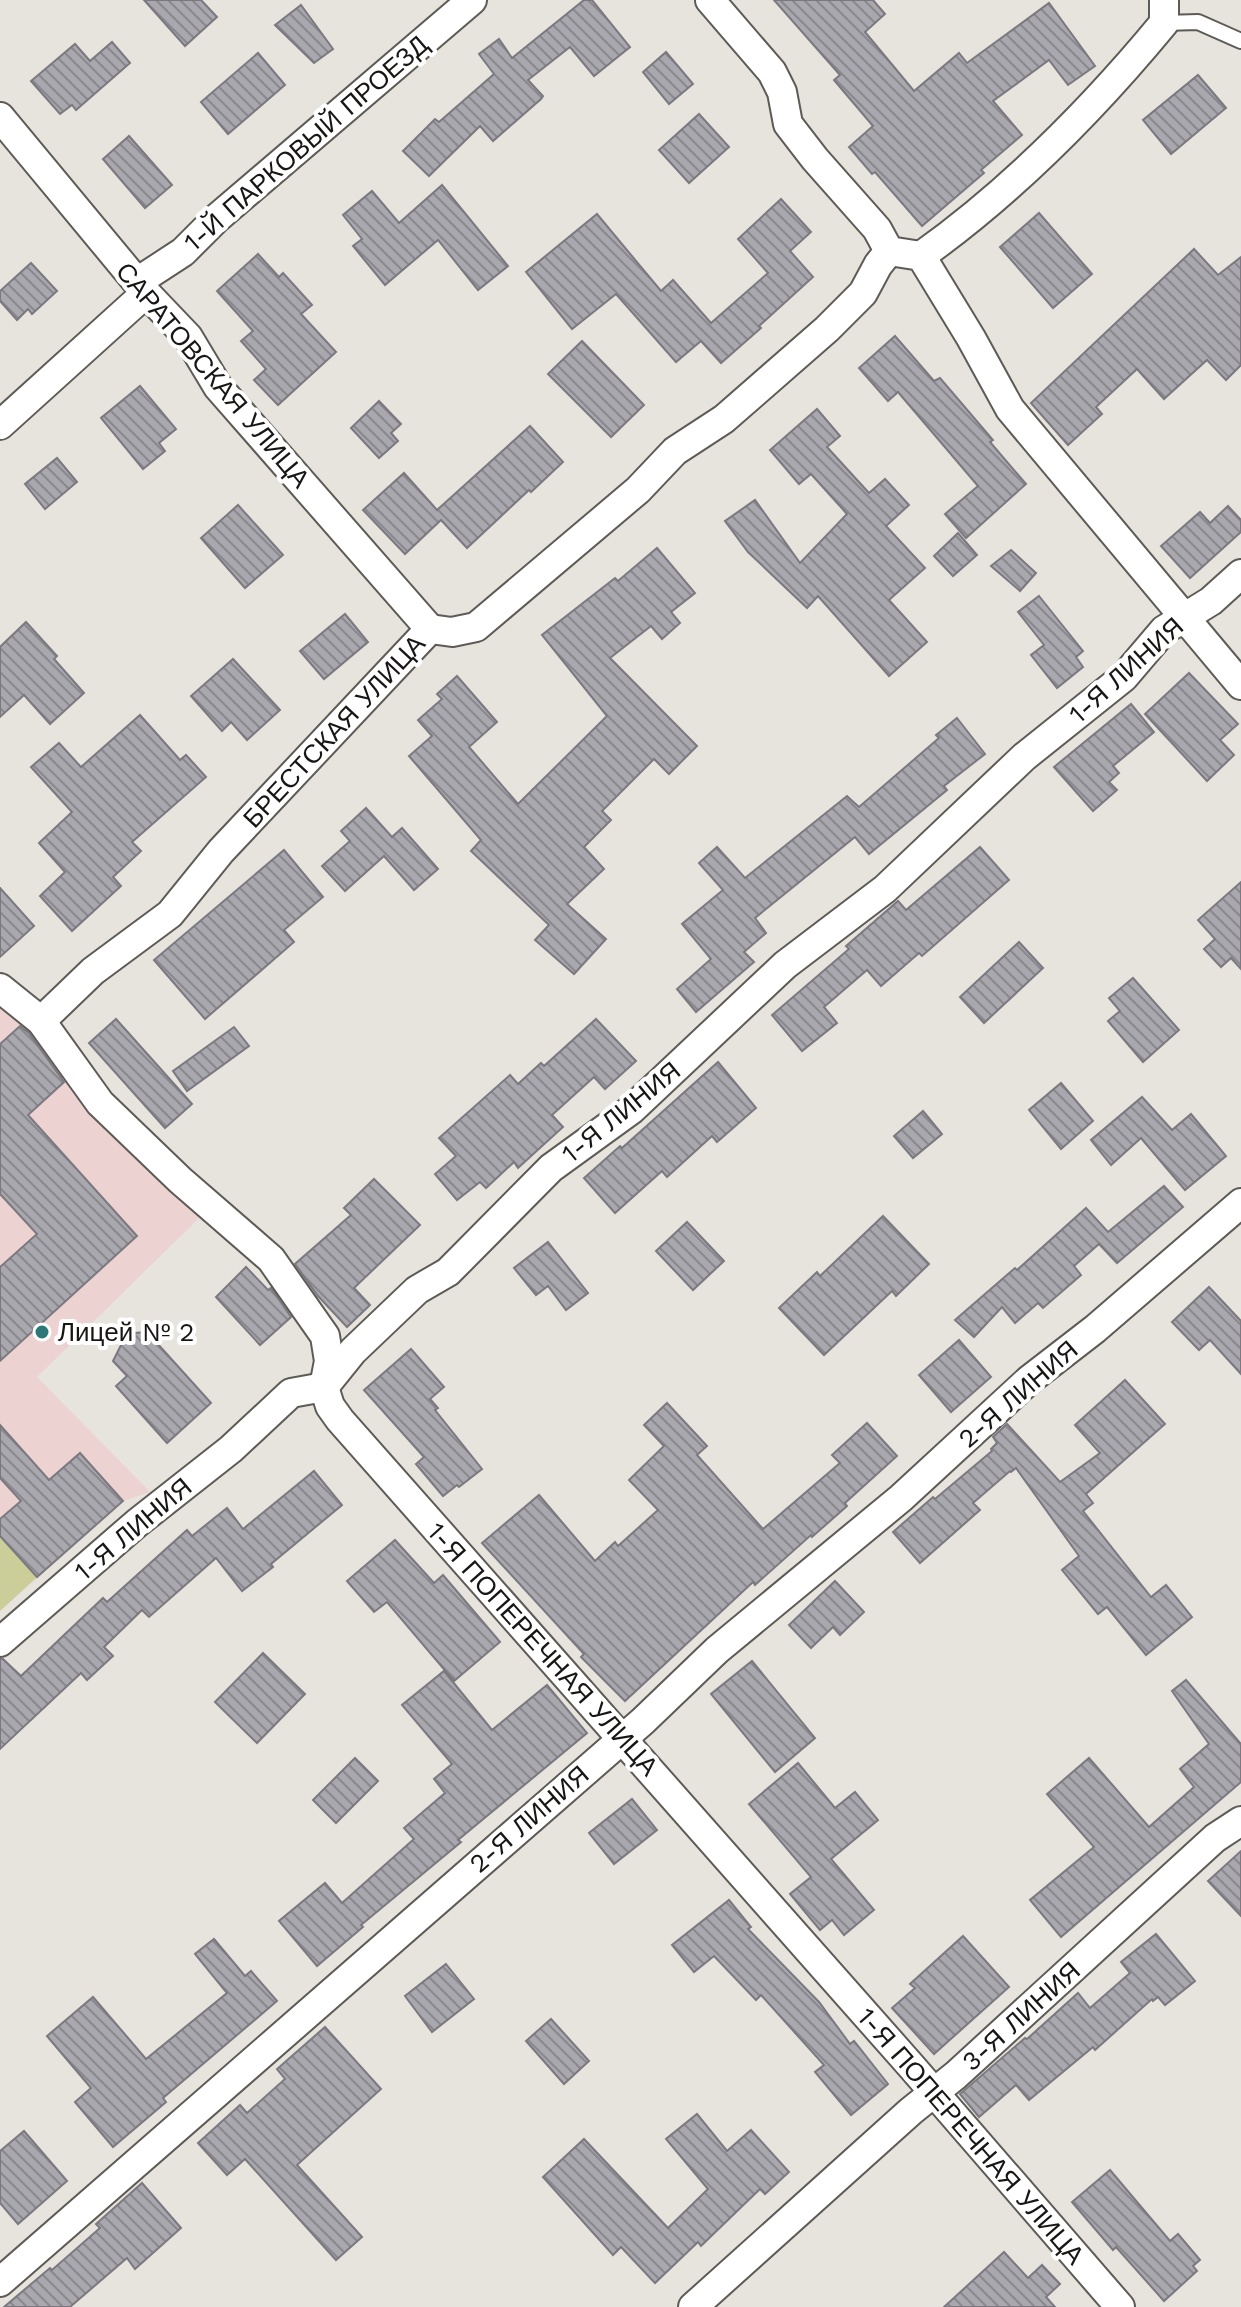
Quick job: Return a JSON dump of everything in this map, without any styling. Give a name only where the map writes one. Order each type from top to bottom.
[{"type":"street","name":"1-Й ПАРКОВЫЙ ПРОЕЗД","points":[[0,425],[217,218],[472,0]]},
{"type":"street","points":[[710,0],[772,72],[782,92],[788,124],[877,229],[889,251],[921,256],[1040,158],[1130,64],[1164,11]]},
{"type":"street","name":"САРАТОВСКАЯ УЛИЦА","points":[[0,117],[141,288],[188,337],[218,387],[430,629]]},
{"type":"street","name":"БРЕСТСКАЯ УЛИЦА","points":[[41,1021],[93,971],[170,914],[221,851],[430,629],[452,632],[476,627],[638,490],[675,451],[724,419],[827,329],[863,293],[889,251]]},
{"type":"street","points":[[921,256],[1010,409],[1241,685]]},
{"type":"street","name":"1-Я ЛИНИЯ","points":[[0,1642],[137,1523],[231,1449],[291,1393],[324,1387],[353,1351],[417,1290],[448,1272],[551,1168],[631,1110],[785,965],[885,889],[1024,757],[1124,677],[1164,630],[1211,601],[1241,574]]},
{"type":"street","points":[[0,988],[41,1021],[100,1103],[180,1180],[271,1259],[325,1336],[329,1361],[324,1387]]},
{"type":"street","name":"2-Я ЛИНИЯ","points":[[0,2282],[643,1721],[717,1650],[901,1498],[1029,1380],[1095,1329],[1241,1203]]},
{"type":"street","name":"1-Я ПОПЕРЕЧНАЯ УЛИЦА","points":[[324,1387],[330,1406],[340,1420],[1120,2307]]},
{"type":"street","name":"3-Я ЛИНИЯ","points":[[693,2307],[956,2075],[1215,1838],[1241,1821]]},
{"type":"lane","points":[[1164,11],[1241,41]]},
{"type":"shaded area","name":"Лицей № 2","points":[[0,1001],[69,1078],[202,1215],[37,1377],[150,1492],[123,1501],[0,1611]]},
{"type":"green space","points":[[0,1536],[37,1577],[0,1611]]},
{"type":"building","points":[[144,0],[201,0],[217,17],[185,46]]},
{"type":"building","points":[[584,0],[592,0],[630,47],[594,76],[570,47],[528,80],[543,96],[541,99],[493,141],[480,126],[429,176],[403,151],[435,119],[439,122],[494,74],[479,54],[499,39],[512,58]]},
{"type":"building","points":[[774,0],[873,0],[885,14],[865,32],[914,91],[959,53],[967,63],[1049,3],[1095,66],[1068,85],[1049,60],[993,101],[1022,135],[981,170],[984,173],[922,226],[849,147],[873,126],[834,80],[840,75]]},
{"type":"building","points":[[301,5],[333,49],[314,63],[275,25]]},
{"type":"building","points":[[112,42],[130,63],[76,110],[72,105],[60,114],[31,81],[75,44],[90,61]]},
{"type":"building","points":[[666,52],[693,84],[669,104],[643,72]]},
{"type":"building","points":[[258,53],[285,85],[228,134],[201,102]]},
{"type":"building","points":[[1198,75],[1226,108],[1171,154],[1143,120]]},
{"type":"building","points":[[699,114],[729,147],[689,183],[659,150]]},
{"type":"building","points":[[129,136],[172,185],[145,208],[103,159]]},
{"type":"building","points":[[442,185],[508,266],[478,290],[438,240],[385,285],[353,246],[362,239],[343,215],[372,191],[399,223]]},
{"type":"building","points":[[781,199],[811,232],[790,251],[813,277],[721,363],[701,341],[676,362],[616,294],[572,329],[526,272],[597,214],[661,291],[673,280],[711,323],[768,273],[738,239]]},
{"type":"building","points":[[1039,213],[1092,274],[1053,308],[1000,247]]},
{"type":"building","points":[[1194,249],[1218,275],[1241,257],[1241,365],[1226,380],[1207,360],[1164,399],[1137,369],[1096,407],[1102,414],[1068,445],[1031,403]]},
{"type":"building","points":[[258,254],[279,277],[283,273],[312,305],[301,314],[336,352],[278,405],[254,380],[266,369],[241,341],[253,331],[217,291]]},
{"type":"building","points":[[31,263],[57,291],[32,314],[28,309],[17,320],[0,301],[0,291]]},
{"type":"building","points":[[895,336],[934,381],[940,378],[1026,484],[966,538],[945,514],[978,486],[898,392],[888,401],[859,368]]},
{"type":"building","points":[[582,341],[644,405],[611,437],[548,374]]},
{"type":"building","points":[[140,386],[176,429],[159,443],[165,451],[143,469],[101,418]]},
{"type":"building","points":[[379,401],[401,424],[391,433],[398,441],[379,458],[351,428]]},
{"type":"building","points":[[817,409],[840,436],[827,447],[869,493],[885,479],[909,505],[886,526],[925,568],[889,600],[927,642],[889,676],[818,596],[807,608],[748,552],[725,521],[755,500],[800,563],[847,514],[811,474],[799,484],[770,450]]},
{"type":"building","points":[[530,426],[563,462],[467,548],[441,520],[405,554],[363,510],[404,473],[437,510]]},
{"type":"building","points":[[57,458],[77,482],[45,509],[25,484]]},
{"type":"building","points":[[238,505],[283,555],[245,588],[201,538]]},
{"type":"building","points":[[1228,506],[1241,520],[1241,532],[1190,578],[1161,546],[1200,512],[1210,523]]},
{"type":"building","points":[[958,533],[977,555],[953,576],[934,556]]},
{"type":"building","points":[[657,548],[695,593],[671,612],[680,623],[662,639],[651,626],[610,658],[697,746],[669,774],[654,759],[602,811],[611,820],[584,847],[604,869],[567,904],[606,939],[574,974],[535,940],[549,925],[471,851],[481,840],[409,756],[432,736],[418,720],[442,699],[437,694],[457,676],[497,722],[469,747],[518,804],[607,716],[542,635],[615,578],[618,581]]},
{"type":"building","points":[[1011,550],[1036,573],[1020,591],[991,566]]},
{"type":"building","points":[[1039,596],[1083,651],[1076,657],[1083,667],[1057,688],[1031,655],[1044,645],[1018,612]]},
{"type":"building","points":[[345,614],[368,642],[324,679],[300,651]]},
{"type":"building","points":[[26,622],[57,656],[54,659],[84,693],[50,724],[24,695],[0,717],[0,647]]},
{"type":"building","points":[[233,659],[280,710],[247,740],[231,722],[222,731],[191,696]]},
{"type":"building","points":[[1189,673],[1238,724],[1220,740],[1234,755],[1207,781],[1145,714]]},
{"type":"building","points":[[1131,704],[1154,732],[1113,766],[1119,773],[1109,782],[1117,790],[1093,811],[1054,767]]},
{"type":"building","points":[[140,715],[180,760],[186,755],[206,777],[132,842],[141,851],[113,877],[121,886],[72,931],[40,896],[65,872],[39,843],[72,812],[31,767],[59,743],[81,767]]},
{"type":"building","points":[[957,718],[985,754],[944,786],[947,790],[869,854],[855,837],[755,918],[766,933],[744,952],[754,962],[696,1012],[677,989],[711,959],[682,924],[723,890],[699,863],[717,847],[745,878],[847,796],[859,807],[939,738],[936,735]]},
{"type":"building","points":[[366,808],[392,837],[402,828],[438,869],[414,890],[384,856],[345,891],[322,866],[350,841],[341,831]]},
{"type":"building","points":[[980,847],[1009,880],[922,956],[919,953],[881,986],[867,970],[824,1007],[837,1023],[802,1051],[772,1015],[849,949],[846,946],[898,901],[906,910]]},
{"type":"building","points":[[284,850],[323,897],[284,930],[294,942],[205,1019],[154,960]]},
{"type":"building","points":[[1241,882],[1241,969],[1231,958],[1221,967],[1204,949],[1215,939],[1198,920]]},
{"type":"building","points":[[0,888],[34,926],[0,957]]},
{"type":"building","points":[[1019,942],[1043,968],[984,1023],[960,997]]},
{"type":"building","points":[[1133,978],[1179,1030],[1143,1062],[1108,1021],[1120,1011],[1109,998]]},
{"type":"building","points":[[116,1019],[192,1104],[165,1128],[89,1043]]},
{"type":"building","points":[[596,1019],[636,1061],[605,1089],[594,1077],[552,1115],[563,1127],[518,1168],[514,1162],[486,1188],[480,1182],[457,1200],[435,1174],[456,1156],[439,1138],[510,1075],[518,1084],[541,1063],[544,1066]]},
{"type":"building","points":[[20,1026],[29,1033],[64,1082],[28,1115],[137,1236],[0,1361],[0,1267],[37,1234],[0,1194],[0,1044]]},
{"type":"building","points":[[234,1027],[249,1046],[187,1091],[173,1071]]},
{"type":"building","points":[[718,1062],[756,1108],[717,1142],[712,1136],[667,1177],[662,1171],[615,1213],[584,1178]]},
{"type":"building","points":[[1061,1083],[1093,1121],[1061,1149],[1029,1110]]},
{"type":"building","points":[[1142,1097],[1172,1130],[1191,1114],[1226,1156],[1185,1190],[1141,1138],[1111,1165],[1091,1140]]},
{"type":"building","points":[[923,1111],[942,1134],[913,1158],[894,1136]]},
{"type":"building","points":[[374,1179],[420,1225],[354,1288],[370,1305],[347,1327],[318,1296],[295,1264],[351,1215],[344,1208]]},
{"type":"building","points":[[1164,1186],[1183,1207],[1117,1263],[1099,1244],[1074,1266],[1081,1275],[1043,1308],[1038,1303],[1015,1323],[1002,1307],[974,1337],[955,1320],[1086,1208],[1108,1232]]},
{"type":"building","points":[[883,1216],[929,1264],[896,1296],[892,1291],[824,1355],[779,1308],[817,1272],[820,1276]]},
{"type":"building","points":[[687,1222],[724,1261],[693,1290],[656,1251]]},
{"type":"building","points":[[548,1242],[588,1293],[566,1310],[548,1286],[536,1295],[514,1268]]},
{"type":"building","points":[[246,1267],[268,1290],[271,1288],[291,1317],[260,1345],[216,1297]]},
{"type":"building","points":[[1209,1287],[1241,1321],[1241,1374],[1210,1340],[1199,1350],[1172,1322]]},
{"type":"building","points":[[147,1332],[211,1403],[167,1443],[116,1386],[127,1376],[113,1361],[125,1337]]},
{"type":"building","points":[[959,1340],[991,1377],[951,1412],[919,1375]]},
{"type":"building","points":[[411,1349],[444,1387],[430,1399],[438,1408],[435,1410],[482,1469],[443,1496],[416,1464],[424,1457],[364,1390]]},
{"type":"building","points":[[1125,1380],[1165,1424],[1086,1494],[1093,1503],[1083,1511],[1151,1597],[1166,1585],[1192,1617],[1146,1655],[1107,1607],[1098,1614],[1062,1570],[1079,1556],[1016,1468],[973,1503],[980,1510],[920,1563],[893,1532],[992,1451],[997,1443],[993,1437],[1007,1424],[1060,1482],[1100,1453],[1075,1425]]},
{"type":"building","points":[[667,1403],[707,1446],[697,1455],[763,1529],[840,1463],[832,1455],[867,1423],[897,1456],[845,1503],[847,1506],[755,1585],[753,1582],[625,1701],[581,1657],[584,1654],[482,1543],[539,1495],[595,1561],[615,1542],[618,1546],[658,1510],[629,1480],[664,1446],[644,1425]]},
{"type":"building","points":[[0,1425],[49,1480],[80,1453],[123,1501],[37,1577],[0,1536],[0,1519],[21,1501],[0,1478]]},
{"type":"building","points":[[314,1471],[342,1505],[271,1564],[273,1567],[242,1591],[216,1558],[149,1617],[142,1610],[104,1647],[113,1656],[87,1680],[81,1673],[0,1749],[0,1659],[21,1676],[103,1598],[107,1602],[187,1530],[192,1536],[227,1508],[243,1529]]},
{"type":"building","points":[[395,1540],[434,1583],[443,1575],[500,1642],[454,1681],[387,1602],[374,1612],[347,1581]]},
{"type":"building","points":[[835,1581],[864,1612],[840,1635],[833,1627],[811,1648],[789,1625]]},
{"type":"building","points":[[263,1653],[305,1694],[257,1743],[215,1702]]},
{"type":"building","points":[[752,1661],[815,1738],[775,1772],[711,1694]]},
{"type":"building","points":[[444,1671],[492,1730],[547,1685],[587,1733],[458,1840],[461,1842],[317,1966],[279,1921],[325,1883],[342,1903],[414,1839],[404,1828],[445,1793],[434,1779],[452,1764],[402,1705]]},
{"type":"building","points":[[1186,1680],[1241,1744],[1241,1782],[1061,1937],[1030,1900],[1094,1847],[1047,1794],[1089,1758],[1149,1827],[1194,1787],[1180,1769],[1209,1744],[1172,1691]]},
{"type":"building","points":[[355,1758],[378,1781],[336,1823],[313,1800]]},
{"type":"building","points":[[798,1763],[835,1808],[855,1792],[878,1820],[831,1859],[874,1910],[844,1935],[832,1920],[820,1930],[790,1894],[811,1877],[749,1804]]},
{"type":"building","points":[[632,1799],[657,1830],[614,1864],[589,1833]]},
{"type":"building","points":[[1241,1851],[1241,1916],[1208,1881]]},
{"type":"building","points":[[729,1900],[751,1927],[748,1929],[819,2002],[850,2044],[854,2041],[888,2084],[851,2115],[815,2072],[824,2065],[761,1995],[756,2000],[714,1956],[694,1972],[672,1945]]},
{"type":"building","points":[[1156,1934],[1195,1981],[1165,2005],[1158,1997],[1152,1999],[1095,2050],[1093,2047],[1029,2100],[1016,2085],[979,2117],[960,2094],[1078,1993],[1090,2008],[1130,1973],[1121,1962]]},
{"type":"building","points":[[963,1936],[1009,1987],[934,2054],[892,2008],[915,1988],[910,1984]]},
{"type":"building","points":[[214,1939],[245,1976],[251,1971],[277,2001],[163,2098],[166,2102],[113,2147],[75,2102],[91,2088],[47,2036],[93,1997],[146,2059],[227,1993],[195,1954]]},
{"type":"building","points":[[446,1964],[474,1999],[432,2032],[405,1996]]},
{"type":"building","points":[[551,2019],[589,2061],[564,2084],[526,2041]]},
{"type":"building","points":[[325,2027],[381,2089],[297,2165],[362,2237],[336,2260],[245,2159],[227,2175],[198,2143],[240,2105],[247,2113],[285,2079],[277,2069]]},
{"type":"building","points":[[697,2114],[727,2151],[751,2130],[789,2172],[765,2194],[760,2189],[701,2246],[698,2242],[655,2283],[621,2247],[613,2255],[543,2177],[584,2139],[668,2228],[708,2189],[666,2139]]},
{"type":"building","points":[[24,2131],[67,2181],[18,2224],[0,2203],[0,2151]]},
{"type":"building","points":[[1110,2170],[1170,2241],[1178,2234],[1200,2260],[1193,2266],[1197,2271],[1164,2301],[1116,2247],[1113,2250],[1072,2202]]},
{"type":"building","points":[[142,2183],[181,2228],[135,2269],[127,2258],[70,2307],[4,2307],[100,2228],[96,2224]]},
{"type":"building","points":[[1004,2252],[1028,2278],[1042,2265],[1060,2284],[1046,2297],[1055,2307],[944,2307]]},
{"type":"place","name":"Лицей № 2","points":[[42,1332]]}]
